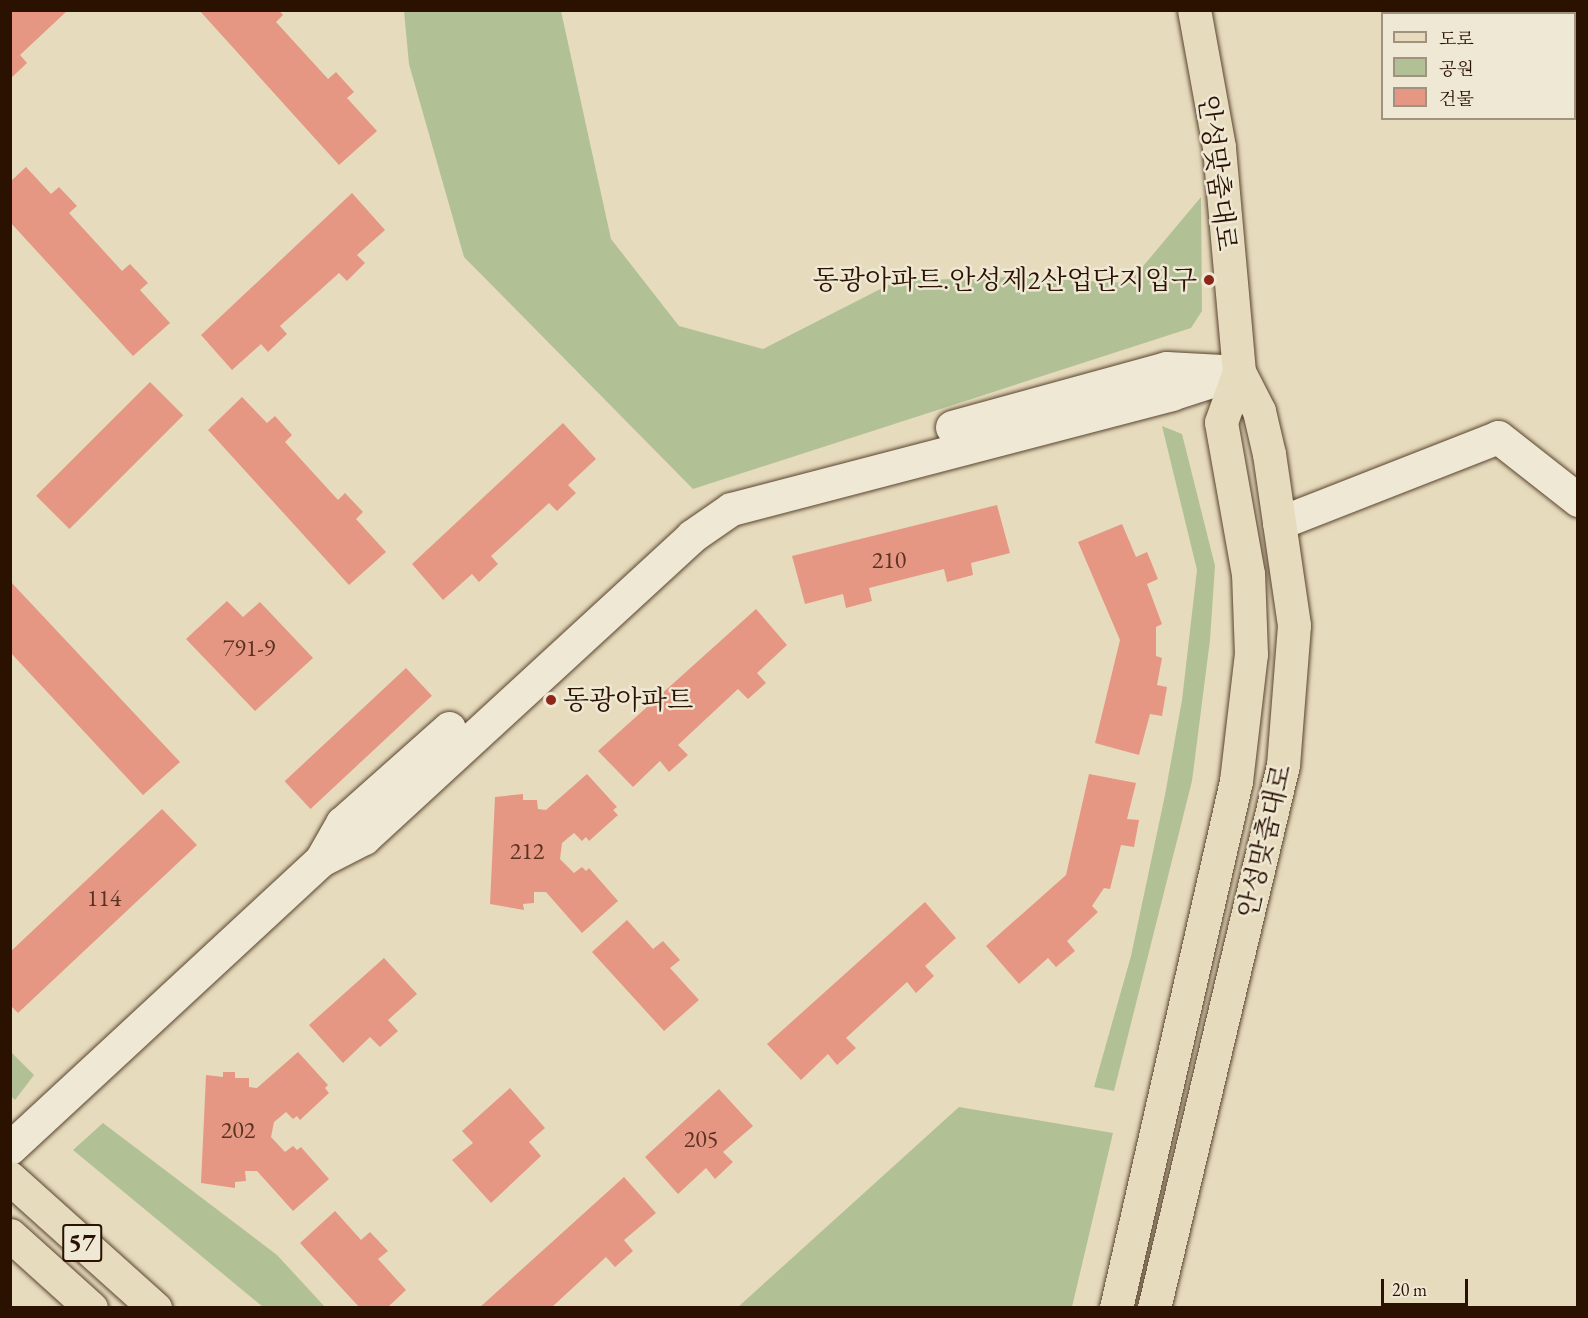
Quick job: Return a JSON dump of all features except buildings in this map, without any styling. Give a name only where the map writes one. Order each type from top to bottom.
[{"type":"main road","name":"안성맞춤대로","points":[[1154,1308],[1283,765],[1294,625],[1259,411],[1239,372],[1219,147],[1194,10]]},
{"type":"main road","name":"안성맞춤대로","points":[[1116,1308],[1236,782],[1251,654],[1248,574],[1221,422],[1239,372]]},
{"type":"main road","name":"57","points":[[10,1178],[155,1308]]},
{"type":"main road","name":"57","points":[[10,1235],[90,1308]]},
{"type":"street","points":[[10,1148],[321,860],[342,823],[695,506],[729,490],[1166,368],[1239,372]]},
{"type":"street","points":[[1279,523],[1498,437],[1578,500]]},
{"type":"green space","points":[[404,11],[561,11],[611,239],[679,326],[763,349],[896,281],[1010,277],[1129,283],[1201,197],[1202,311],[1191,328],[693,489],[464,257],[409,64]]},
{"type":"green space","points":[[1162,426],[1182,434],[1215,566],[1210,640],[1192,781],[1114,1091],[1094,1087],[1131,956],[1165,795],[1182,700],[1197,570]]},
{"type":"green space","points":[[11,1052],[34,1075],[15,1100],[11,1096]]},
{"type":"green space","points":[[959,1107],[1113,1133],[1072,1307],[738,1307]]},
{"type":"green space","points":[[103,1123],[277,1255],[325,1307],[263,1307],[73,1150]]},
{"type":"place","name":"동광아파트.안성제2산업단지입구","points":[[1209,280]]},
{"type":"place","name":"동광아파트","points":[[551,700]]}]
